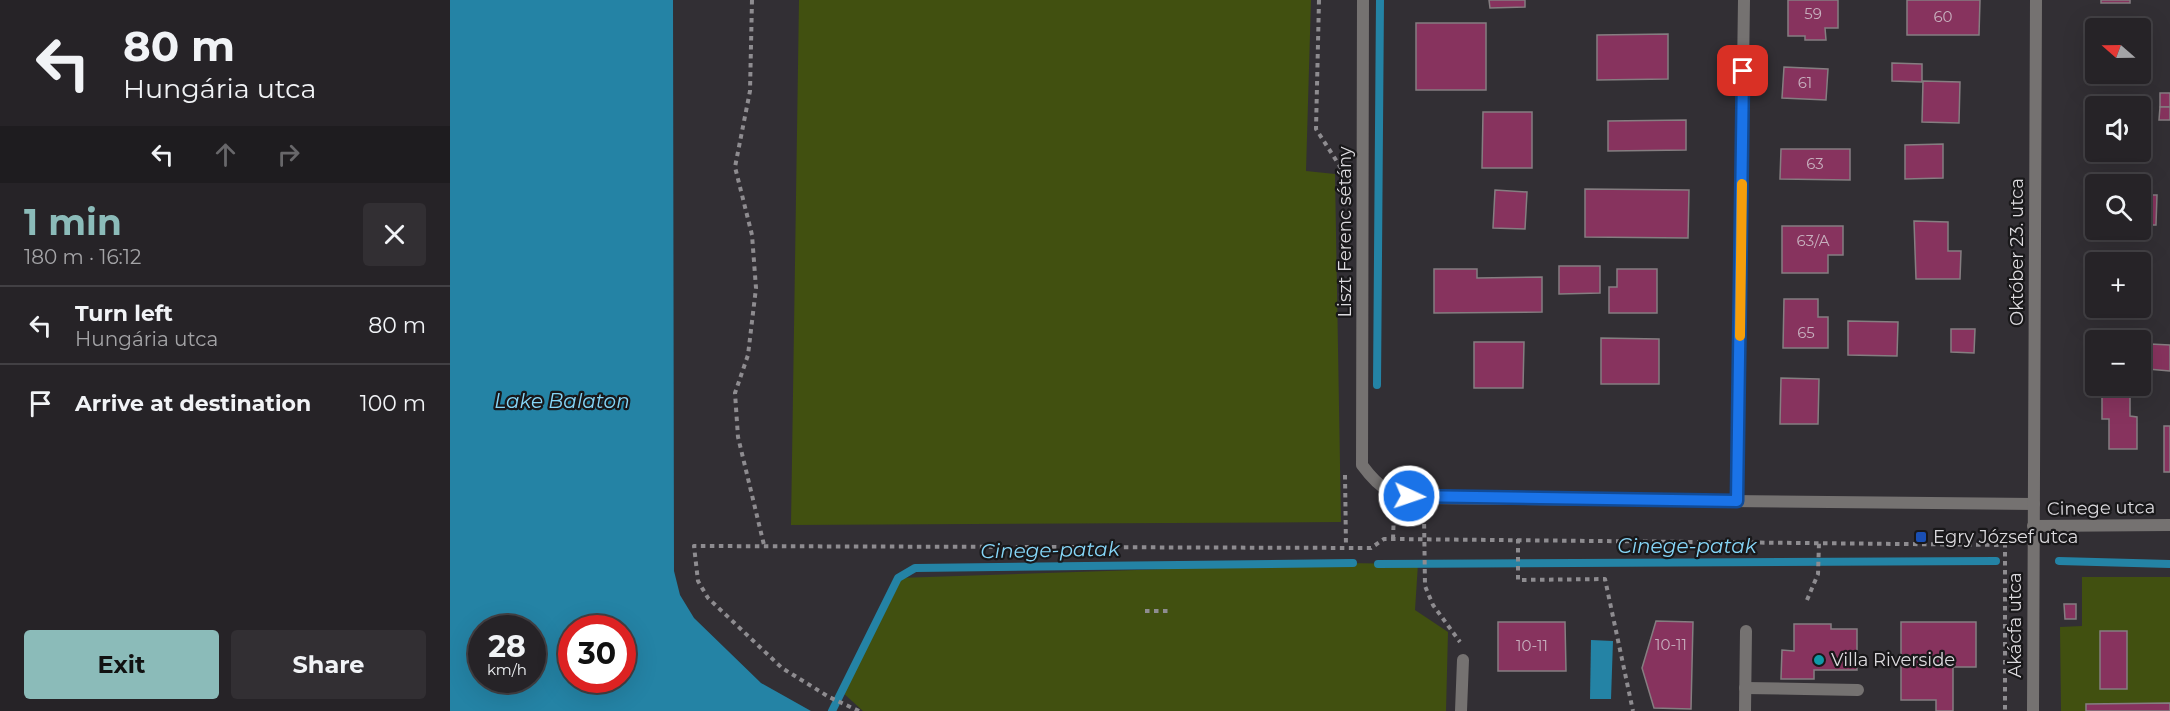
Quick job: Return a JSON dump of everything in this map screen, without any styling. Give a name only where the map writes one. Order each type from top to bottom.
[{"type":"street","name":"Liszt Ferenc sétány","points":[[1363,0],[1362,465],[1378,486],[1395,495]]},
{"type":"street","points":[[1737,501],[1744,0]]},
{"type":"street","name":"Október 23. utca","points":[[2034,504],[2036,0]]},
{"type":"street","points":[[1395,495],[1424,498],[2034,504]]},
{"type":"street","name":"Akácfa utca","points":[[2033,711],[2034,504]]},
{"type":"street","name":"Cinege utca","points":[[2033,526],[2170,525]]},
{"type":"street","points":[[1745,711],[1746,631]]},
{"type":"street","points":[[1461,711],[1462,660]]},
{"type":"street","points":[[1745,688],[1858,690]]},
{"type":"path","points":[[752,0],[750,91],[735,167],[752,235],[756,288],[748,355],[735,393],[738,437],[764,545]]},
{"type":"path","points":[[1319,0],[1316,129],[1343,171],[1343,183]]},
{"type":"path","points":[[1345,465],[1346,547]]},
{"type":"path","points":[[1393,539],[1395,495]]},
{"type":"path","points":[[1424,498],[1425,586],[1433,605],[1460,642],[1462,660]]},
{"type":"path","points":[[859,711],[829,697],[782,668],[708,598],[698,581],[694,546],[1371,548],[1384,539],[2005,545],[2005,711]]},
{"type":"path","points":[[1518,539],[1518,580],[1605,579],[1633,711]]},
{"type":"path","points":[[1807,600],[1818,574],[1820,543]]},
{"type":"path","points":[[1145,610],[1172,612]]},
{"type":"green space","points":[[799,0],[1311,0],[1306,171],[1335,174],[1341,522],[791,525]]},
{"type":"green space","points":[[1343,563],[1418,564],[1415,610],[1448,632],[1446,711],[863,711],[841,691],[898,578]]},
{"type":"green space","points":[[2082,577],[2170,577],[2170,711],[2061,711],[2060,627],[2082,626]]},
{"type":"water","name":"Lake Balaton","points":[[450,0],[673,0],[674,571],[680,595],[694,618],[761,683],[811,711],[450,711]]},
{"type":"water","points":[[1591,640],[1613,641],[1611,699],[1590,699]]},
{"type":"building","points":[[1489,0],[1525,0],[1525,7],[1490,8]]},
{"type":"building","points":[[1788,0],[1838,0],[1838,28],[1825,28],[1826,40],[1805,40],[1805,36],[1788,36]]},
{"type":"building","points":[[1907,0],[1980,0],[1979,35],[1907,35]]},
{"type":"building","points":[[2101,0],[2130,0],[2130,3],[2101,3]]},
{"type":"building","points":[[1416,23],[1486,23],[1486,90],[1416,90]]},
{"type":"building","points":[[1668,34],[1668,79],[1597,80],[1597,35]]},
{"type":"building","points":[[1892,63],[1922,64],[1922,82],[1892,81]]},
{"type":"building","points":[[1784,67],[1828,69],[1826,100],[1782,98]]},
{"type":"building","points":[[1923,81],[1960,82],[1959,123],[1922,122]]},
{"type":"building","points":[[2160,93],[2170,93],[2170,107],[2160,107]]},
{"type":"building","points":[[2160,107],[2170,107],[2170,120],[2159,120]]},
{"type":"building","points":[[1483,112],[1532,112],[1532,168],[1482,168]]},
{"type":"building","points":[[1686,120],[1686,150],[1608,151],[1608,121]]},
{"type":"building","points":[[1943,144],[1943,178],[1905,179],[1905,145]]},
{"type":"building","points":[[1781,149],[1850,149],[1850,180],[1780,179]]},
{"type":"building","points":[[1585,189],[1689,190],[1688,238],[1585,237]]},
{"type":"building","points":[[1495,190],[1527,192],[1525,229],[1493,228]]},
{"type":"building","points":[[2151,195],[2157,195],[2156,225],[2151,225]]},
{"type":"building","points":[[1914,221],[1948,222],[1948,251],[1961,251],[1960,279],[1916,279]]},
{"type":"building","points":[[1782,226],[1843,226],[1843,255],[1828,255],[1828,273],[1782,273]]},
{"type":"building","points":[[1559,266],[1600,266],[1600,293],[1559,294]]},
{"type":"building","points":[[1434,269],[1477,269],[1477,278],[1542,277],[1542,312],[1434,313]]},
{"type":"building","points":[[1617,269],[1657,269],[1657,313],[1609,313],[1609,287],[1617,287]]},
{"type":"building","points":[[1784,299],[1818,299],[1818,317],[1828,317],[1828,348],[1783,348]]},
{"type":"building","points":[[1848,321],[1898,322],[1897,356],[1848,355]]},
{"type":"building","points":[[1951,329],[1975,329],[1974,353],[1951,352]]},
{"type":"building","points":[[1601,338],[1659,339],[1659,384],[1601,384]]},
{"type":"building","points":[[1474,342],[1524,342],[1523,388],[1474,388]]},
{"type":"building","points":[[2151,344],[2170,345],[2170,371],[2151,369]]},
{"type":"building","points":[[1781,378],[1819,379],[1818,424],[1780,424]]},
{"type":"building","points":[[2102,396],[2130,396],[2130,416],[2137,417],[2137,449],[2109,449],[2109,419],[2102,419]]},
{"type":"building","points":[[2164,426],[2170,426],[2170,472],[2164,472]]},
{"type":"building","points":[[2064,604],[2076,604],[2076,619],[2065,619]]},
{"type":"building","points":[[1656,621],[1693,622],[1691,709],[1654,708],[1642,668]]},
{"type":"building","points":[[1498,622],[1565,622],[1566,671],[1498,671]]},
{"type":"building","points":[[1901,622],[1976,622],[1976,667],[1953,667],[1953,711],[1936,711],[1936,700],[1901,700]]},
{"type":"building","name":"Villa Riverside","points":[[1794,624],[1831,624],[1831,629],[1857,629],[1857,670],[1814,670],[1814,679],[1781,679],[1782,650],[1794,651]]},
{"type":"building","points":[[2100,631],[2127,631],[2127,689],[2100,689]]},
{"type":"building","points":[[2170,703],[2170,711],[2086,711],[2086,704]]},
{"type":"waterway","points":[[1377,385],[1380,0]]},
{"type":"waterway","name":"Cinege-patak","points":[[1378,564],[1996,561]]},
{"type":"waterway","name":"Cinege-patak","points":[[2059,561],[2170,564]]},
{"type":"waterway","name":"Cinege-patak","points":[[832,711],[898,578],[915,568],[1353,563]]},
{"type":"slow traffic","points":[[1740,336],[1742,184]]},
{"type":"place","name":"Egry József utca","points":[[1921,537]]},
{"type":"place","name":"Villa Riverside","points":[[1819,660]]},
{"type":"route","points":[[1409,496],[1737,501],[1743,71]]}]
